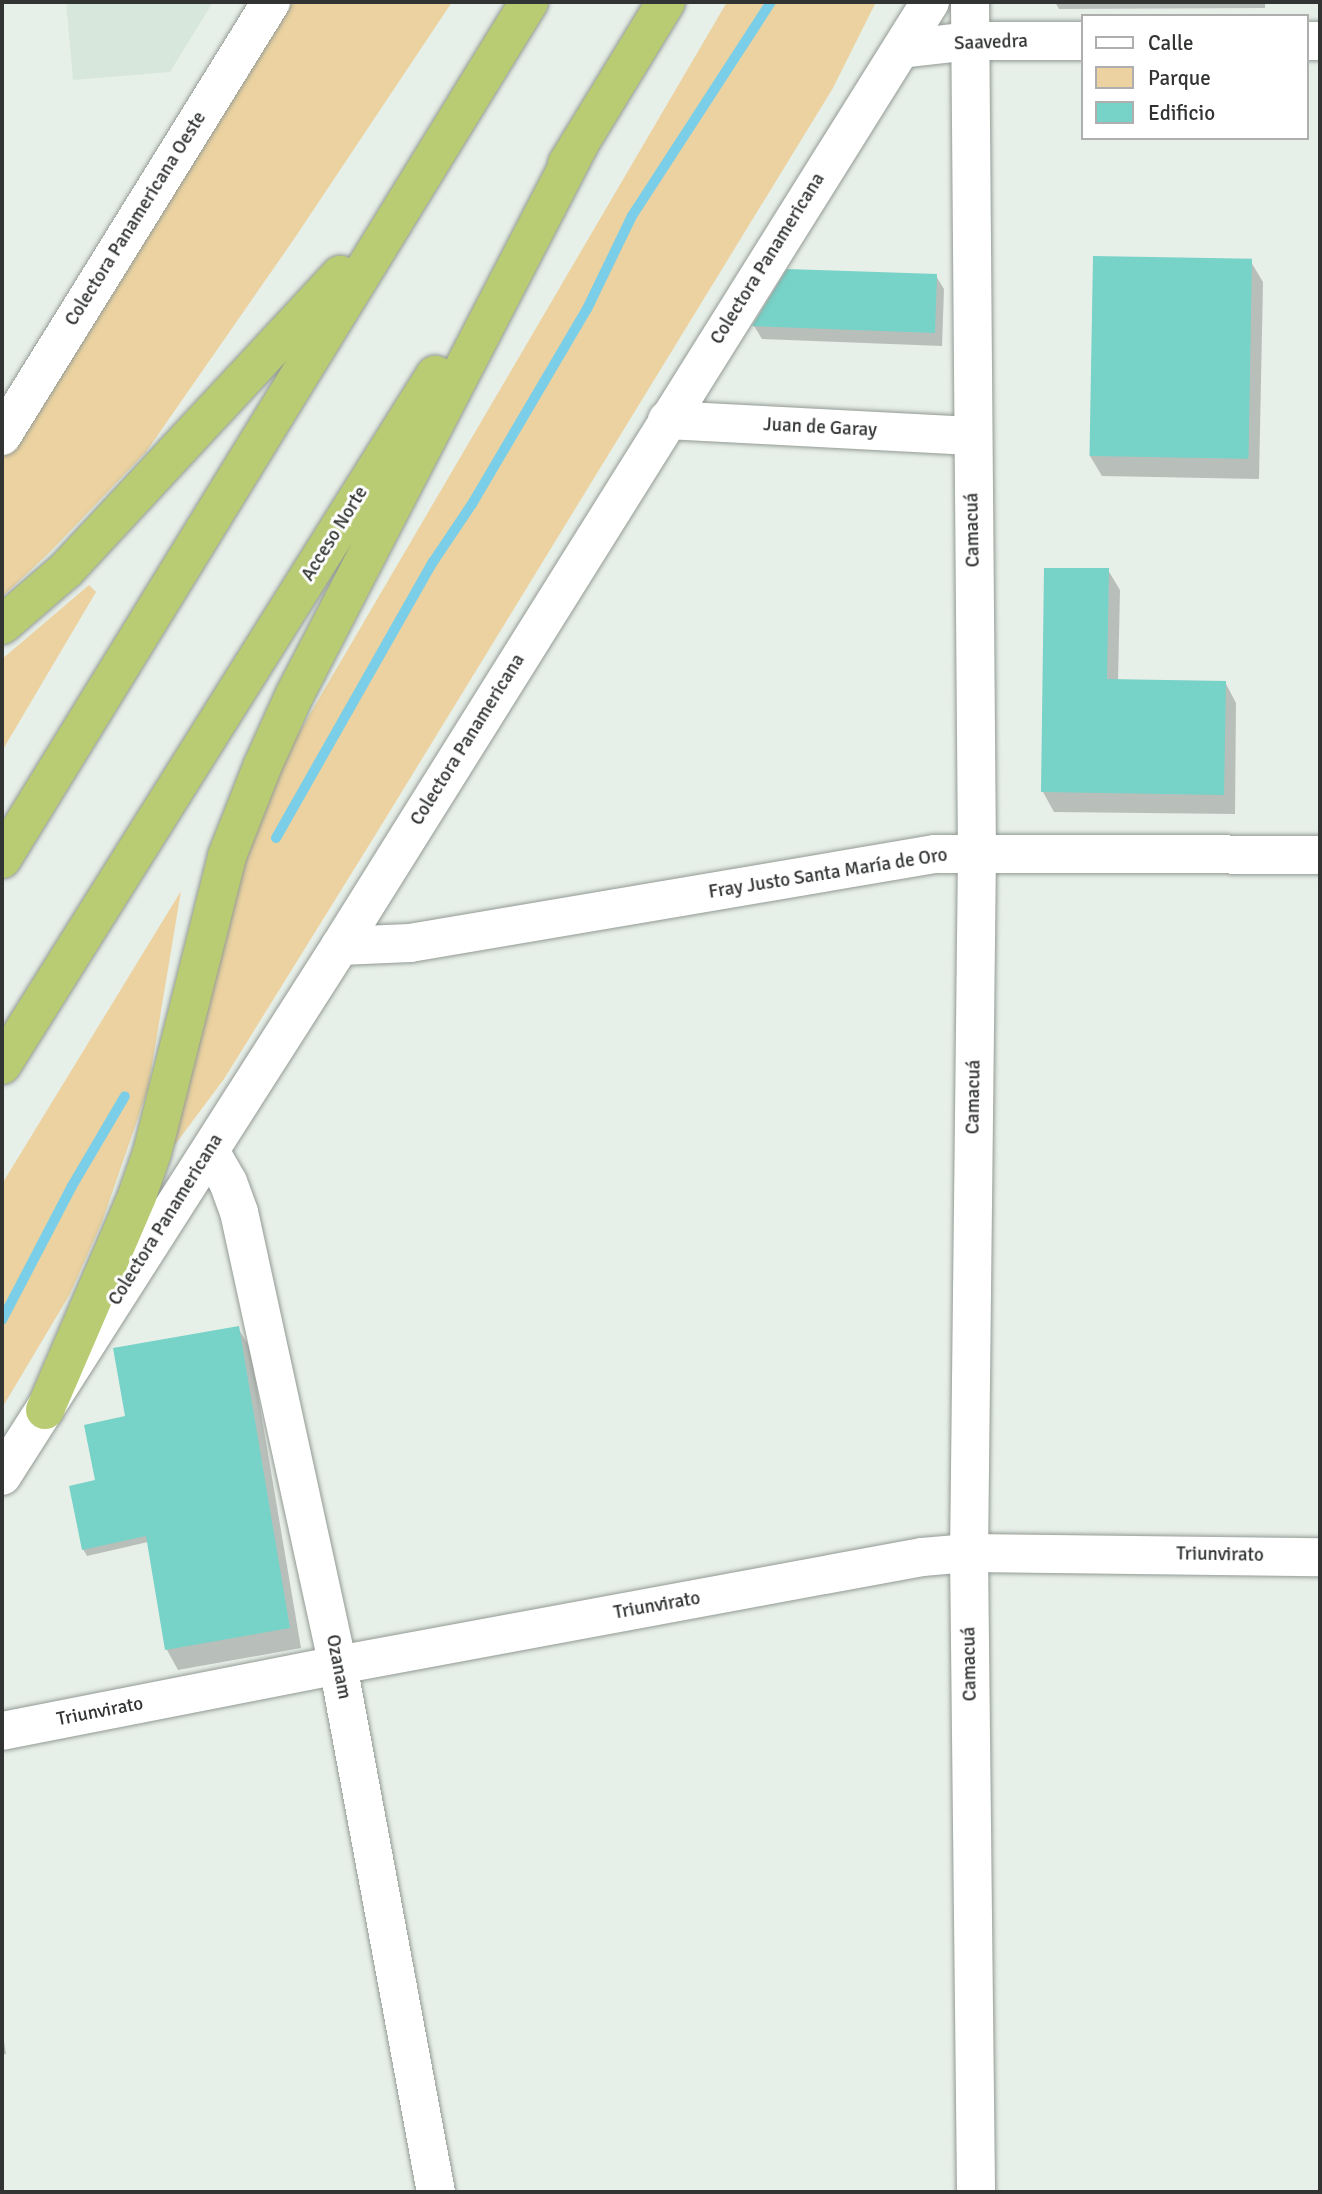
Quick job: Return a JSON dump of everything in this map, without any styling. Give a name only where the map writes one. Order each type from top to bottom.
[{"type":"highway","points":[[2,859],[529,2]]},
{"type":"highway","name":"Acceso Norte","points":[[2,1065],[666,2]]},
{"type":"highway","points":[[45,1410],[137,1196],[152,1153],[228,856],[262,767],[295,694],[580,143]]},
{"type":"highway","points":[[2,625],[66,570],[401,209]]},
{"type":"street","name":"Colectora Panamericana Oeste","points":[[2,436],[271,2]]},
{"type":"street","name":"Colectora Panamericana","points":[[2,1476],[340,946],[930,2]]},
{"type":"street","name":"Camacuá","points":[[970,2],[977,852],[969,1553],[976,2192]]},
{"type":"street","name":"Saavedra","points":[[901,49],[970,41],[1080,41]]},
{"type":"street","name":"Juan de Garay","points":[[667,420],[972,436]]},
{"type":"street","name":"Fray Justo Santa María de Oro","points":[[340,946],[410,943],[936,854],[977,852],[1320,855]]},
{"type":"street","name":"Ozanam","points":[[210,1151],[228,1182],[239,1212],[338,1665],[436,2192]]},
{"type":"street","name":"Triunvirato","points":[[2,1731],[338,1665],[922,1557],[969,1553],[1320,1556]]},
{"type":"shaded area","points":[[66,2],[213,2],[170,72],[73,80]]},
{"type":"green space","points":[[293,2],[452,2],[294,239],[146,452],[50,552],[2,597],[2,459]]},
{"type":"green space","points":[[727,2],[876,2],[833,88],[379,829],[224,1079],[171,1150],[237,874],[283,760]]},
{"type":"green space","points":[[89,585],[96,592],[2,751],[2,659]]},
{"type":"green space","points":[[181,891],[148,1089],[102,1222],[70,1294],[2,1408],[2,1184]]},
{"type":"building","points":[[1093,256],[1252,259],[1248,459],[1090,456]]},
{"type":"building","points":[[787,269],[937,274],[935,333],[752,326]]},
{"type":"building","points":[[1044,568],[1109,568],[1107,679],[1226,681],[1224,795],[1041,792]]},
{"type":"building","points":[[239,1326],[290,1628],[165,1650],[146,1536],[82,1550],[69,1486],[95,1480],[84,1425],[125,1416],[113,1348]]},
{"type":"waterway","points":[[276,838],[433,562],[472,504],[587,309],[632,216],[771,2]]},
{"type":"waterway","points":[[2,1320],[72,1186],[125,1096]]}]
